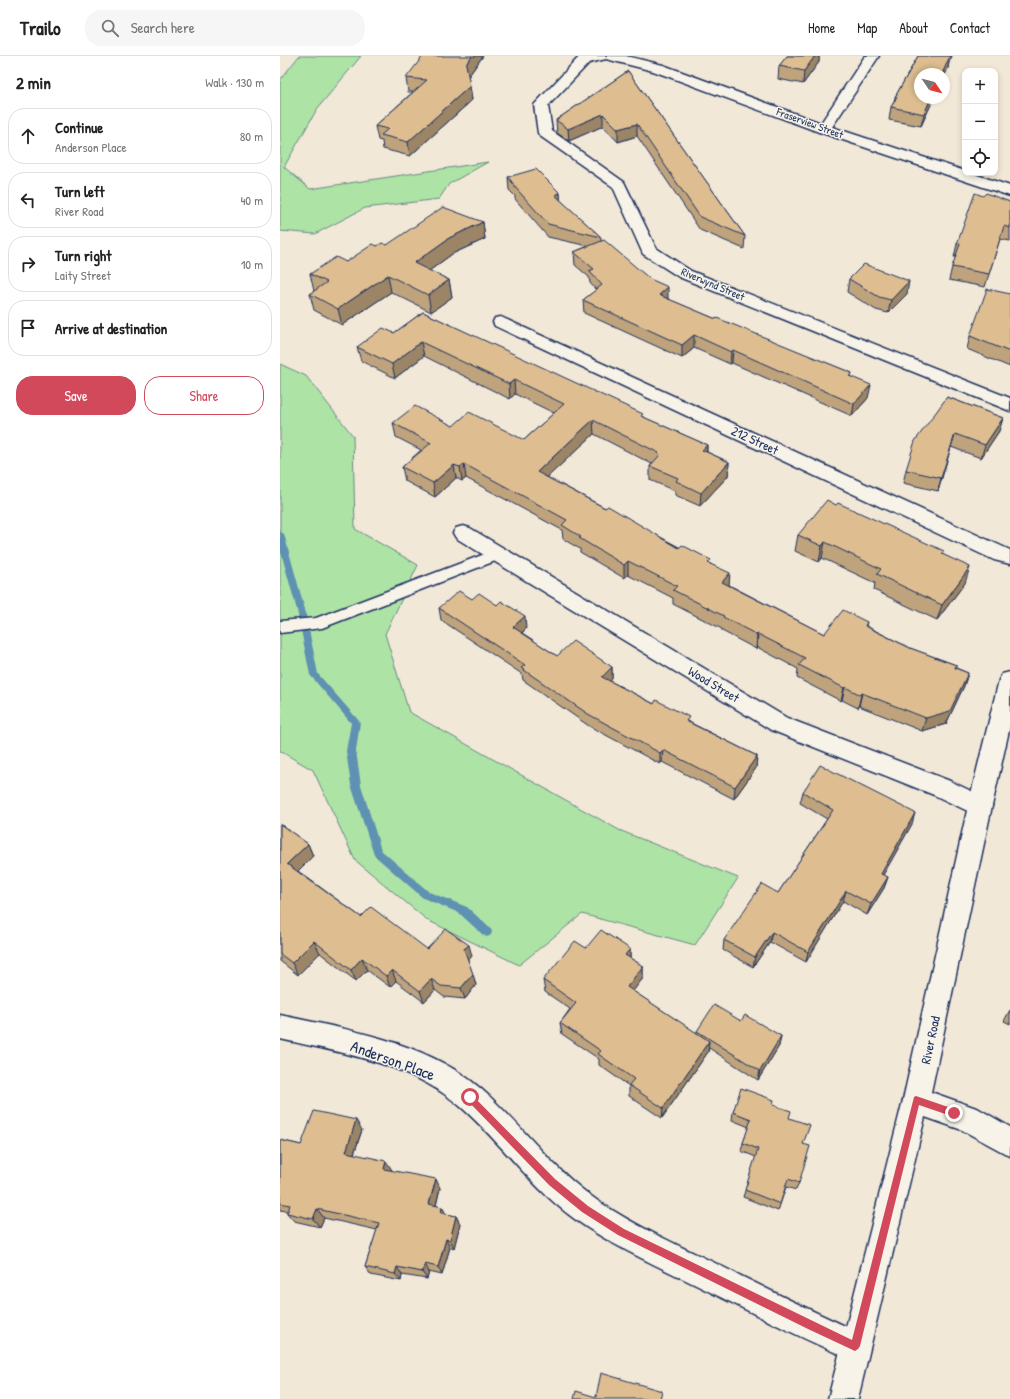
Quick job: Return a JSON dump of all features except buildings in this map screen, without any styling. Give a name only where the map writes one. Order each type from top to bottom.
[{"type":"street","name":"Riverwynd Street","points":[[603,56],[584,60],[541,105],[544,133],[619,185],[649,251],[685,274],[1010,405]]},
{"type":"street","name":"Fraserview Street","points":[[610,56],[658,68],[824,129],[1010,191]]},
{"type":"street","points":[[824,129],[872,56]]},
{"type":"street","name":"212 Street","points":[[501,322],[1000,555],[1010,558]]},
{"type":"street","name":"Wood Street","points":[[463,533],[779,724],[942,788],[980,806]]},
{"type":"street","name":"River Road","points":[[842,1399],[916,1100],[980,806],[1010,680]]},
{"type":"street","name":"Anderson Place","points":[[280,1028],[365,1046],[436,1074],[470,1097],[552,1182],[585,1209],[621,1232],[811,1326],[855,1346]]},
{"type":"street","points":[[916,1100],[969,1119],[1010,1142]]},
{"type":"lane","points":[[280,627],[318,624],[498,554]]},
{"type":"green space","points":[[299,56],[361,56],[317,109],[284,167],[310,189],[488,162],[449,184],[439,199],[365,208],[315,234],[280,231],[280,80]]},
{"type":"green space","points":[[280,364],[306,376],[353,436],[355,529],[418,565],[385,634],[409,712],[619,830],[738,878],[695,945],[582,914],[519,965],[427,920],[355,860],[313,770],[280,751]]},
{"type":"waterway","points":[[280,534],[301,610],[314,675],[356,722],[351,751],[356,785],[377,852],[426,895],[463,910],[487,932]]},
{"type":"route","points":[[470,1097],[552,1182],[585,1209],[621,1232],[811,1326],[855,1346],[916,1100],[954,1113]]}]
